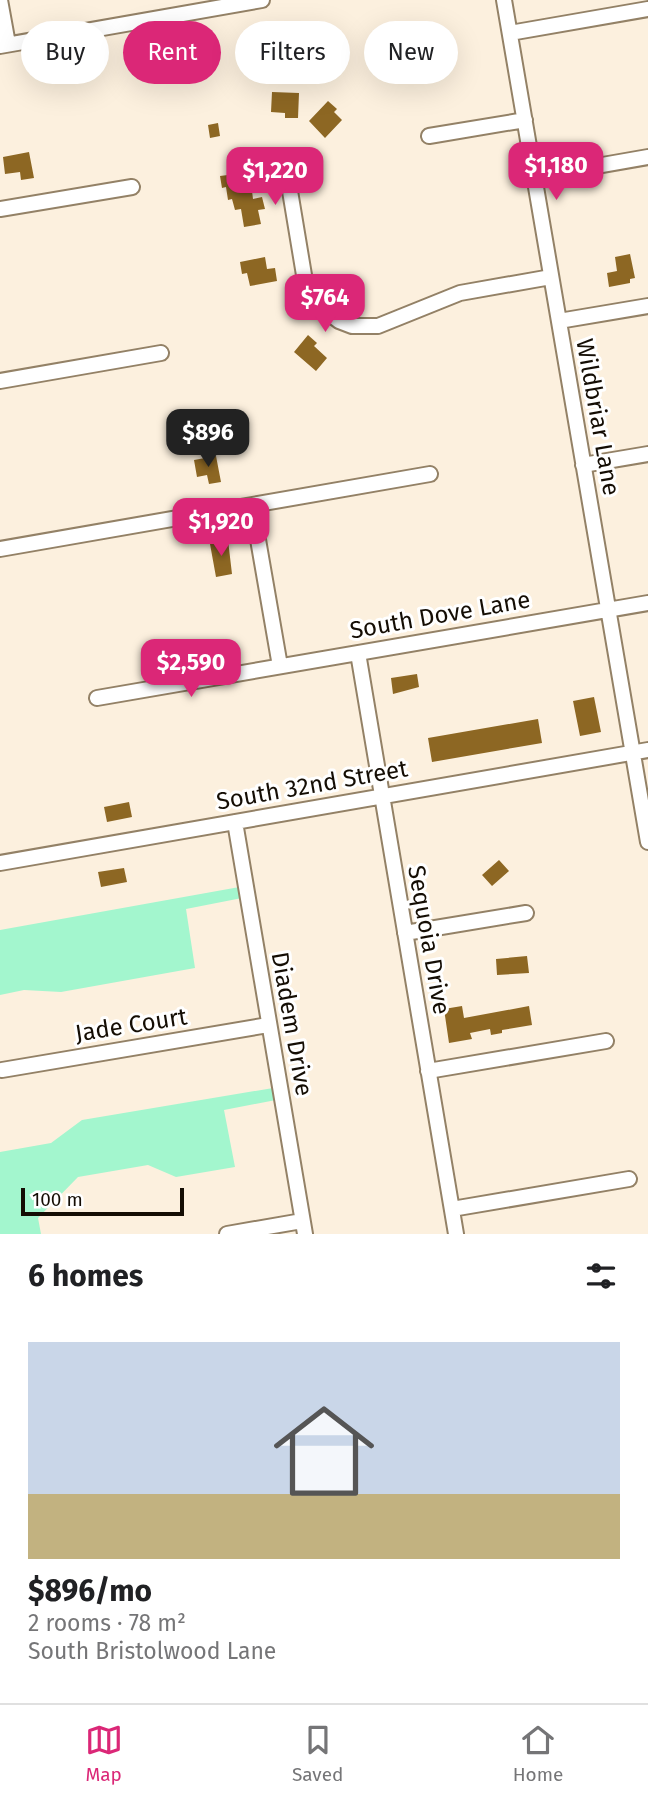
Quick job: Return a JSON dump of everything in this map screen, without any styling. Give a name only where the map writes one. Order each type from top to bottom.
[{"type":"street","points":[[0,0],[4,45],[262,0]]},
{"type":"street","name":"Wildbriar Lane","points":[[504,0],[648,842]]},
{"type":"street","points":[[510,33],[648,9]]},
{"type":"street","points":[[429,136],[525,120]]},
{"type":"street","points":[[534,177],[648,158]]},
{"type":"street","points":[[285,161],[305,281],[317,305],[339,321],[352,326],[378,326],[460,293],[551,278]]},
{"type":"street","points":[[0,209],[132,187]]},
{"type":"street","points":[[559,321],[648,306]]},
{"type":"street","points":[[0,381],[161,353]]},
{"type":"street","points":[[583,465],[648,454]]},
{"type":"street","points":[[0,548],[430,474]]},
{"type":"street","points":[[252,505],[280,666]]},
{"type":"street","name":"South Dove Lane","points":[[97,698],[648,603]]},
{"type":"street","name":"Sequoia Drive","points":[[358,653],[456,1234]]},
{"type":"street","name":"South 32nd Street","points":[[0,863],[648,750]]},
{"type":"street","name":"Diadem Drive","points":[[235,822],[303,1228]]},
{"type":"street","points":[[405,933],[526,913]]},
{"type":"street","name":"Jade Court","points":[[2,1070],[268,1025]]},
{"type":"street","points":[[428,1071],[606,1041]]},
{"type":"street","points":[[452,1209],[629,1179]]},
{"type":"street","points":[[227,1234],[303,1228]]},
{"type":"green space","points":[[245,886],[247,897],[186,909],[195,968],[61,992],[24,990],[0,995],[0,930]]},
{"type":"green space","points":[[279,1087],[281,1099],[224,1110],[235,1167],[176,1177],[148,1165],[78,1177],[38,1218],[41,1234],[0,1234],[0,1152],[51,1143],[82,1120]]},
{"type":"building","points":[[272,92],[299,93],[298,118],[285,118],[285,113],[271,112]]},
{"type":"building","points":[[328,101],[337,109],[334,112],[342,120],[325,138],[309,121]]},
{"type":"building","points":[[218,123],[220,136],[210,138],[208,125]]},
{"type":"building","points":[[29,152],[34,178],[21,180],[20,172],[5,174],[3,157]]},
{"type":"building","points":[[243,173],[248,184],[251,183],[253,199],[262,197],[265,209],[258,210],[261,224],[244,227],[241,209],[235,210],[232,199],[228,200],[226,187],[222,188],[220,176]]},
{"type":"building","points":[[630,254],[635,278],[630,279],[630,283],[609,287],[607,273],[617,271],[615,257]]},
{"type":"building","points":[[265,257],[267,269],[275,268],[277,281],[250,286],[247,273],[242,274],[240,262]]},
{"type":"building","points":[[308,335],[317,343],[314,346],[327,358],[316,371],[294,352]]},
{"type":"building","points":[[216,456],[221,482],[209,484],[207,475],[197,477],[194,460]]},
{"type":"building","points":[[228,540],[232,574],[216,577],[210,544]]},
{"type":"building","points":[[417,674],[419,687],[393,694],[391,678]]},
{"type":"building","points":[[594,697],[601,732],[580,736],[573,701]]},
{"type":"building","points":[[538,719],[542,743],[432,762],[428,738]]},
{"type":"building","points":[[129,802],[132,817],[107,822],[104,807]]},
{"type":"building","points":[[499,860],[509,871],[492,886],[482,875]]},
{"type":"building","points":[[124,868],[127,882],[101,887],[98,872]]},
{"type":"building","points":[[527,956],[529,973],[497,975],[496,959]]},
{"type":"building","points":[[462,1006],[464,1018],[529,1006],[532,1025],[502,1030],[502,1033],[491,1035],[490,1029],[470,1033],[472,1039],[449,1043],[444,1009]]}]
